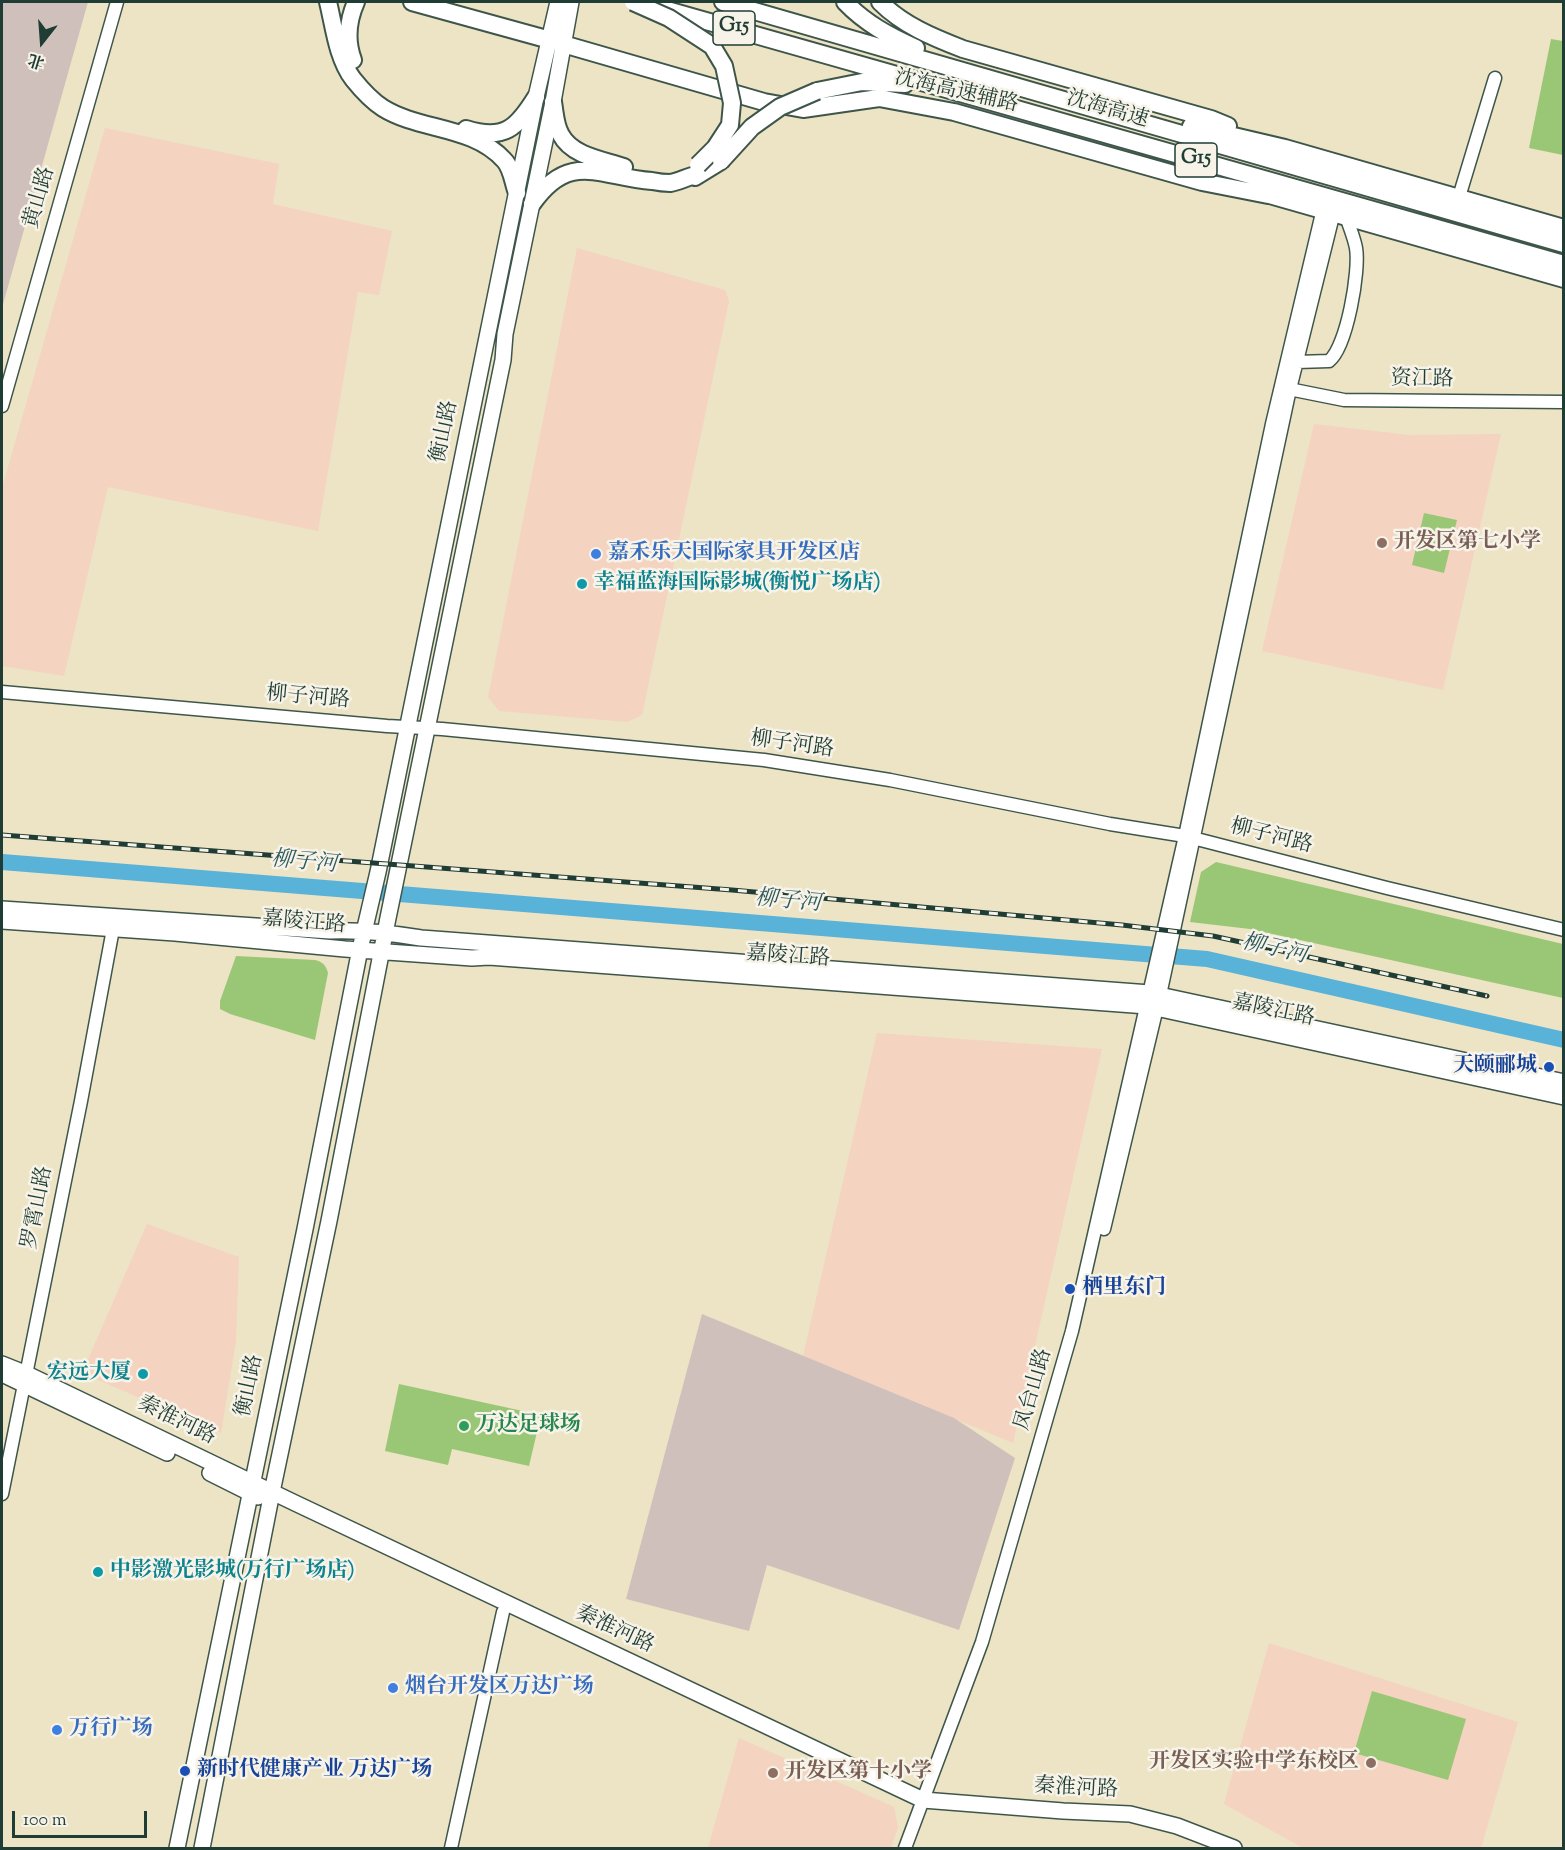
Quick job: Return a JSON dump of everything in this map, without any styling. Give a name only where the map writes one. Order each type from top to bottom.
[{"type":"highway","points":[[327,2],[352,78],[383,108],[404,118],[466,135],[494,152],[505,160],[517,194]]},
{"type":"highway","points":[[356,2],[350,15],[346,54],[370,89],[393,106],[476,132],[491,133],[512,128],[544,100],[561,136],[573,148],[589,156],[652,173],[674,172],[698,165],[715,148],[730,125],[732,103],[724,66],[712,46],[669,18],[633,2]]},
{"type":"highway","name":"沈海高速辅路","points":[[412,2],[764,102],[802,109],[879,98],[954,111],[1202,182],[1268,195]]},
{"type":"highway","name":"沈海高速","points":[[638,2],[1563,264]]},
{"type":"highway","name":"沈海高速","points":[[723,2],[1563,244]]},
{"type":"highway","points":[[845,2],[861,18],[896,39],[994,79]]},
{"type":"highway","name":"沈海高速辅路","points":[[880,2],[895,16],[938,40],[1211,119],[1285,148]]},
{"type":"highway","points":[[532,204],[548,184],[565,174],[576,171],[588,170],[637,180],[671,183],[695,177],[721,161],[752,127],[780,107],[817,91],[862,82],[893,83],[938,88],[987,100]]},
{"type":"highway","points":[[1059,98],[1285,148],[1563,228]]},
{"type":"highway","points":[[1052,119],[1167,163],[1268,195],[1563,279]]},
{"type":"main road","name":"衡山路","points":[[177,1848],[517,194],[544,100],[556,42],[558,2]]},
{"type":"main road","points":[[556,42],[571,2]]},
{"type":"main road","name":"衡山路","points":[[201,1848],[423,753],[426,728],[503,360],[505,334],[532,204],[544,100]]},
{"type":"main road","name":"嘉陵江路","points":[[2,909],[366,925],[385,933],[421,938],[1155,994],[1563,1082]]},
{"type":"main road","name":"嘉陵江路","points":[[2,921],[472,958],[489,957],[1155,994],[1563,1097]]},
{"type":"main road","name":"秦淮河路","points":[[2,1364],[25,1379],[252,1488],[925,1805],[1130,1814],[1177,1826],[1234,1848]]},
{"type":"main road","name":"秦淮河路","points":[[2,1374],[25,1379]]},
{"type":"main road","name":"秦淮河路","points":[[272,1497],[503,1612],[925,1805],[1066,1820],[1132,1823],[1177,1834],[1216,1848]]},
{"type":"street","name":"黄山路","points":[[2,406],[117,2]]},
{"type":"street","points":[[1459,197],[1495,78]]},
{"type":"street","points":[[1297,362],[1329,361],[1333,358],[1338,349],[1355,292],[1356,249],[1334,212]]},
{"type":"street","points":[[1286,388],[1297,362],[1334,212]]},
{"type":"street","points":[[1286,388],[1334,212]]},
{"type":"street","name":"资江路","points":[[1286,388],[1344,400],[1563,402]]},
{"type":"street","name":"凤台山路","points":[[914,1848],[925,1805],[982,1642],[1072,1331],[1155,994],[1286,388]]},
{"type":"street","name":"柳子河路","points":[[2,692],[426,728],[764,760],[890,780],[1110,824],[1189,837],[1563,930]]},
{"type":"street","name":"罗霄山路","points":[[2,1494],[113,929]]},
{"type":"street","points":[[451,1848],[503,1612]]},
{"type":"street","name":"凤台山路","points":[[905,1848],[925,1805]]},
{"type":"shaded area","points":[[2,2],[88,2],[2,308]]},
{"type":"shaded area","points":[[105,128],[279,164],[273,204],[392,231],[379,295],[358,292],[318,531],[108,487],[64,676],[2,666],[2,488]]},
{"type":"shaded area","name":"嘉禾乐天国际家具开发区店","points":[[577,248],[725,290],[729,301],[642,715],[627,722],[499,711],[488,697]]},
{"type":"shaded area","name":"开发区第七小学","points":[[1314,424],[1409,435],[1501,434],[1443,690],[1262,651]]},
{"type":"shaded area","points":[[877,1033],[1102,1049],[1013,1443],[803,1356]]},
{"type":"shaded area","points":[[147,1224],[239,1257],[236,1341],[221,1433],[82,1373]]},
{"type":"shaded area","points":[[702,1314],[954,1418],[1015,1458],[959,1630],[767,1565],[749,1631],[626,1599]]},
{"type":"shaded area","name":"开发区实验中学东校区","points":[[1269,1643],[1518,1722],[1481,1848],[1303,1848],[1224,1804]]},
{"type":"shaded area","name":"开发区第十小学","points":[[739,1738],[894,1807],[898,1827],[891,1848],[708,1848]]},
{"type":"green space","points":[[1551,39],[1563,41],[1563,155],[1529,148]]},
{"type":"green space","points":[[1424,513],[1457,520],[1444,573],[1412,565]]},
{"type":"green space","points":[[1216,862],[1563,944],[1563,998],[1250,929],[1190,922],[1201,872]]},
{"type":"green space","points":[[236,956],[315,960],[324,964],[328,973],[315,1040],[220,1009],[220,1001]]},
{"type":"green space","name":"万达足球场","points":[[399,1384],[541,1415],[529,1466],[452,1449],[448,1465],[385,1451]]},
{"type":"green space","points":[[1372,1691],[1466,1719],[1448,1780],[1354,1753]]},
{"type":"waterway","name":"柳子河","points":[[2,862],[1207,959],[1564,1040]]},
{"type":"railway","points":[[2,835],[732,890],[1122,925],[1213,936],[1487,996]]},
{"type":"place","name":"开发区第七小学","points":[[1382,543]]},
{"type":"place","name":"嘉禾乐天国际家具开发区店","points":[[596,554]]},
{"type":"place","name":"幸福蓝海国际影城(衡悦广场店)","points":[[582,584]]},
{"type":"place","name":"天颐郦城","points":[[1549,1067]]},
{"type":"place","name":"栖里东门","points":[[1070,1289]]},
{"type":"place","name":"宏远大厦","points":[[143,1374]]},
{"type":"place","name":"万达足球场","points":[[464,1426]]},
{"type":"place","name":"中影激光影城(万行广场店)","points":[[98,1572]]},
{"type":"place","name":"烟台开发区万达广场","points":[[393,1688]]},
{"type":"place","name":"万行广场","points":[[57,1730]]},
{"type":"place","name":"开发区实验中学东校区","points":[[1371,1763]]},
{"type":"place","name":"新时代健康产业 万达广场","points":[[185,1771]]},
{"type":"place","name":"开发区第十小学","points":[[773,1773]]}]
